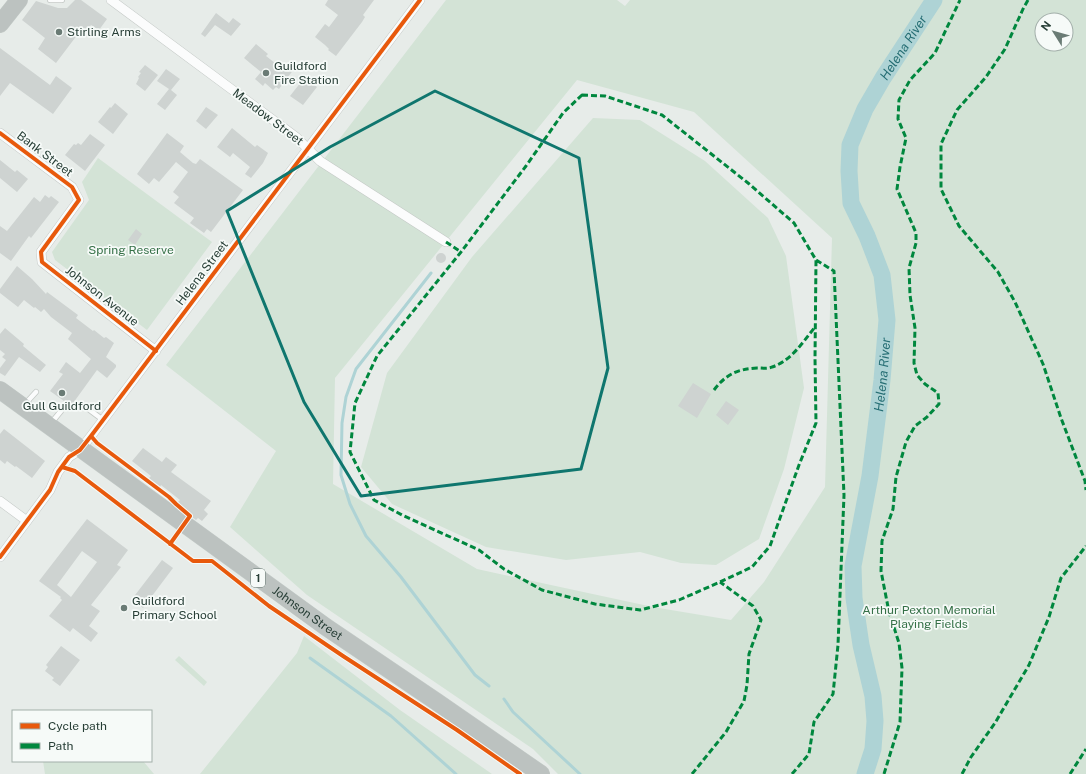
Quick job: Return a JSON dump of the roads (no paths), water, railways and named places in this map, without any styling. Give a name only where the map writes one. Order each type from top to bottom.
[{"type":"highway","points":[[0,24],[19,0]]},
{"type":"highway","name":"Johnson Street","points":[[0,390],[80,450],[326,627],[438,702],[541,774]]},
{"type":"street","name":"Meadow Street","points":[[111,0],[296,137],[320,161],[446,242]]},
{"type":"street","name":"Helena Street","points":[[0,557],[50,490],[58,472],[69,456],[80,450],[103,421],[420,0]]},
{"type":"street","name":"Bank Street","points":[[0,133],[72,187],[79,200],[41,252]]},
{"type":"street","name":"Johnson Avenue","points":[[41,252],[42,262],[156,351]]},
{"type":"street","points":[[0,501],[27,522]]},
{"type":"lane","points":[[50,0],[62,0]]},
{"type":"lane","points":[[23,407],[36,392]]},
{"type":"lane","points":[[86,408],[103,421]]},
{"type":"lane","points":[[48,426],[61,412]]},
{"type":"waterway","name":"Helena River","points":[[865,774],[873,749],[875,721],[873,696],[861,645],[854,598],[853,566],[870,476],[882,380],[887,320],[882,275],[867,236],[851,203],[849,171],[850,145],[865,109],[883,78],[934,0]]},
{"type":"waterway","points":[[431,273],[356,369],[346,397],[342,423],[341,475],[350,504],[366,536],[401,577],[475,675],[489,686]]},
{"type":"waterway","points":[[310,658],[391,716],[456,774]]},
{"type":"waterway","points":[[504,699],[513,712],[580,774]]},
{"type":"place","name":"Stirling Arms","points":[[59,32]]},
{"type":"place","name":"Guildford Fire Station","points":[[266,73]]},
{"type":"place","name":"Gull Guildford","points":[[62,393]]},
{"type":"place","name":"Guildford Primary School","points":[[124,608]]},
{"type":"park label","name":"Spring Reserve","points":[[131,250]]},
{"type":"park label","name":"Arthur Pexton Memorial Playing Fields","points":[[929,617]]}]
